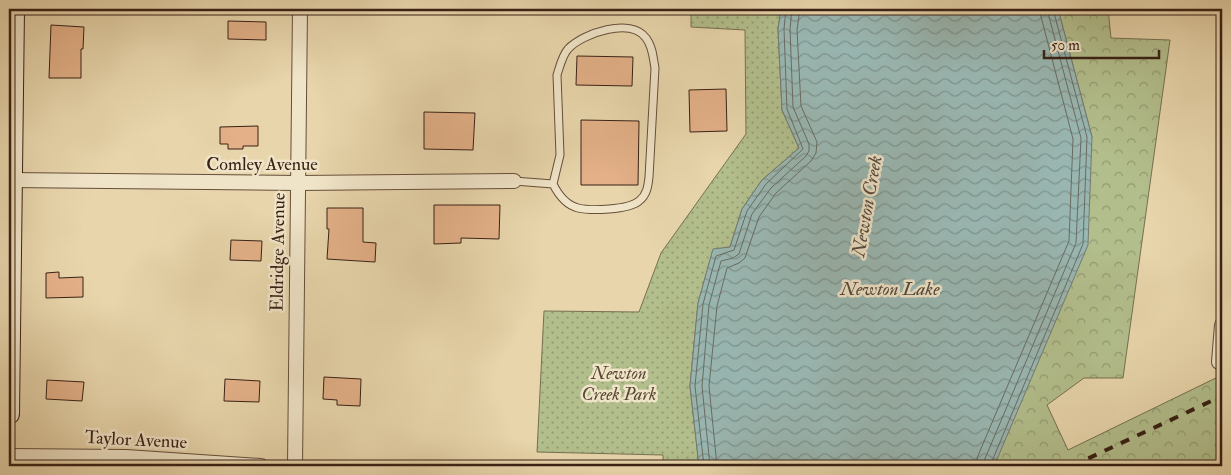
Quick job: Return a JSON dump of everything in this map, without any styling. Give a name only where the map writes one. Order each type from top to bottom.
[{"type":"main road","points":[[9,414],[10,180],[14,9]]},
{"type":"street","name":"Eldridge Avenue","points":[[295,466],[300,9]]},
{"type":"street","name":"Comley Avenue","points":[[10,180],[298,183],[514,181]]},
{"type":"street","points":[[1219,362],[1222,325]]},
{"type":"street","name":"Taylor Avenue","points":[[9,456],[126,457],[261,466]]},
{"type":"lane","points":[[613,28],[630,29],[641,33],[647,39],[652,51],[655,68],[647,191],[639,201],[630,206],[589,209],[577,208],[566,202],[553,184],[560,155],[557,74],[560,63],[568,50],[586,36],[613,28]]},
{"type":"lane","points":[[514,181],[553,184]]},
{"type":"green space","name":"Newton Creek Park","points":[[691,9],[781,9],[778,29],[782,110],[799,148],[762,180],[742,209],[730,247],[713,250],[698,303],[690,386],[699,466],[663,466],[663,455],[537,452],[544,311],[639,312],[661,253],[746,134],[745,30],[691,27]]},
{"type":"green space","points":[[1058,9],[1108,9],[1111,38],[1170,40],[1123,378],[1084,378],[1047,405],[1068,450],[1222,375],[1222,457],[1204,466],[992,466],[995,464],[1092,137]]},
{"type":"water","name":"Newton Lake","points":[[781,9],[1058,9],[1092,137],[1088,245],[995,464],[992,466],[699,466],[690,386],[698,303],[713,249],[730,247],[742,209],[762,180],[799,148],[782,110],[778,29]]},
{"type":"building","points":[[228,21],[266,22],[266,40],[228,39]]},
{"type":"building","points":[[51,25],[84,27],[83,49],[81,49],[81,78],[49,78]]},
{"type":"building","points":[[577,56],[633,57],[632,86],[576,85]]},
{"type":"building","points":[[726,89],[727,131],[690,132],[689,90]]},
{"type":"building","points":[[424,112],[475,113],[473,150],[424,149]]},
{"type":"building","points":[[581,120],[639,121],[638,185],[581,185]]},
{"type":"building","points":[[258,126],[258,146],[228,149],[228,144],[220,144],[220,127]]},
{"type":"building","points":[[434,205],[500,205],[499,239],[461,238],[461,243],[434,244]]},
{"type":"building","points":[[327,208],[363,208],[363,242],[376,243],[375,262],[327,259],[329,229],[327,229]]},
{"type":"building","points":[[231,240],[262,241],[261,261],[230,260]]},
{"type":"building","points":[[59,272],[59,278],[83,277],[83,297],[46,298],[46,273]]},
{"type":"building","points":[[324,377],[361,379],[360,406],[337,405],[337,400],[323,399]]},
{"type":"building","points":[[225,379],[260,381],[259,402],[224,401]]},
{"type":"building","points":[[47,380],[84,382],[82,401],[46,399]]},
{"type":"railway","points":[[1072,466],[1222,396]]},
{"type":"water label","name":"Newton Creek","points":[[867,206]]}]
